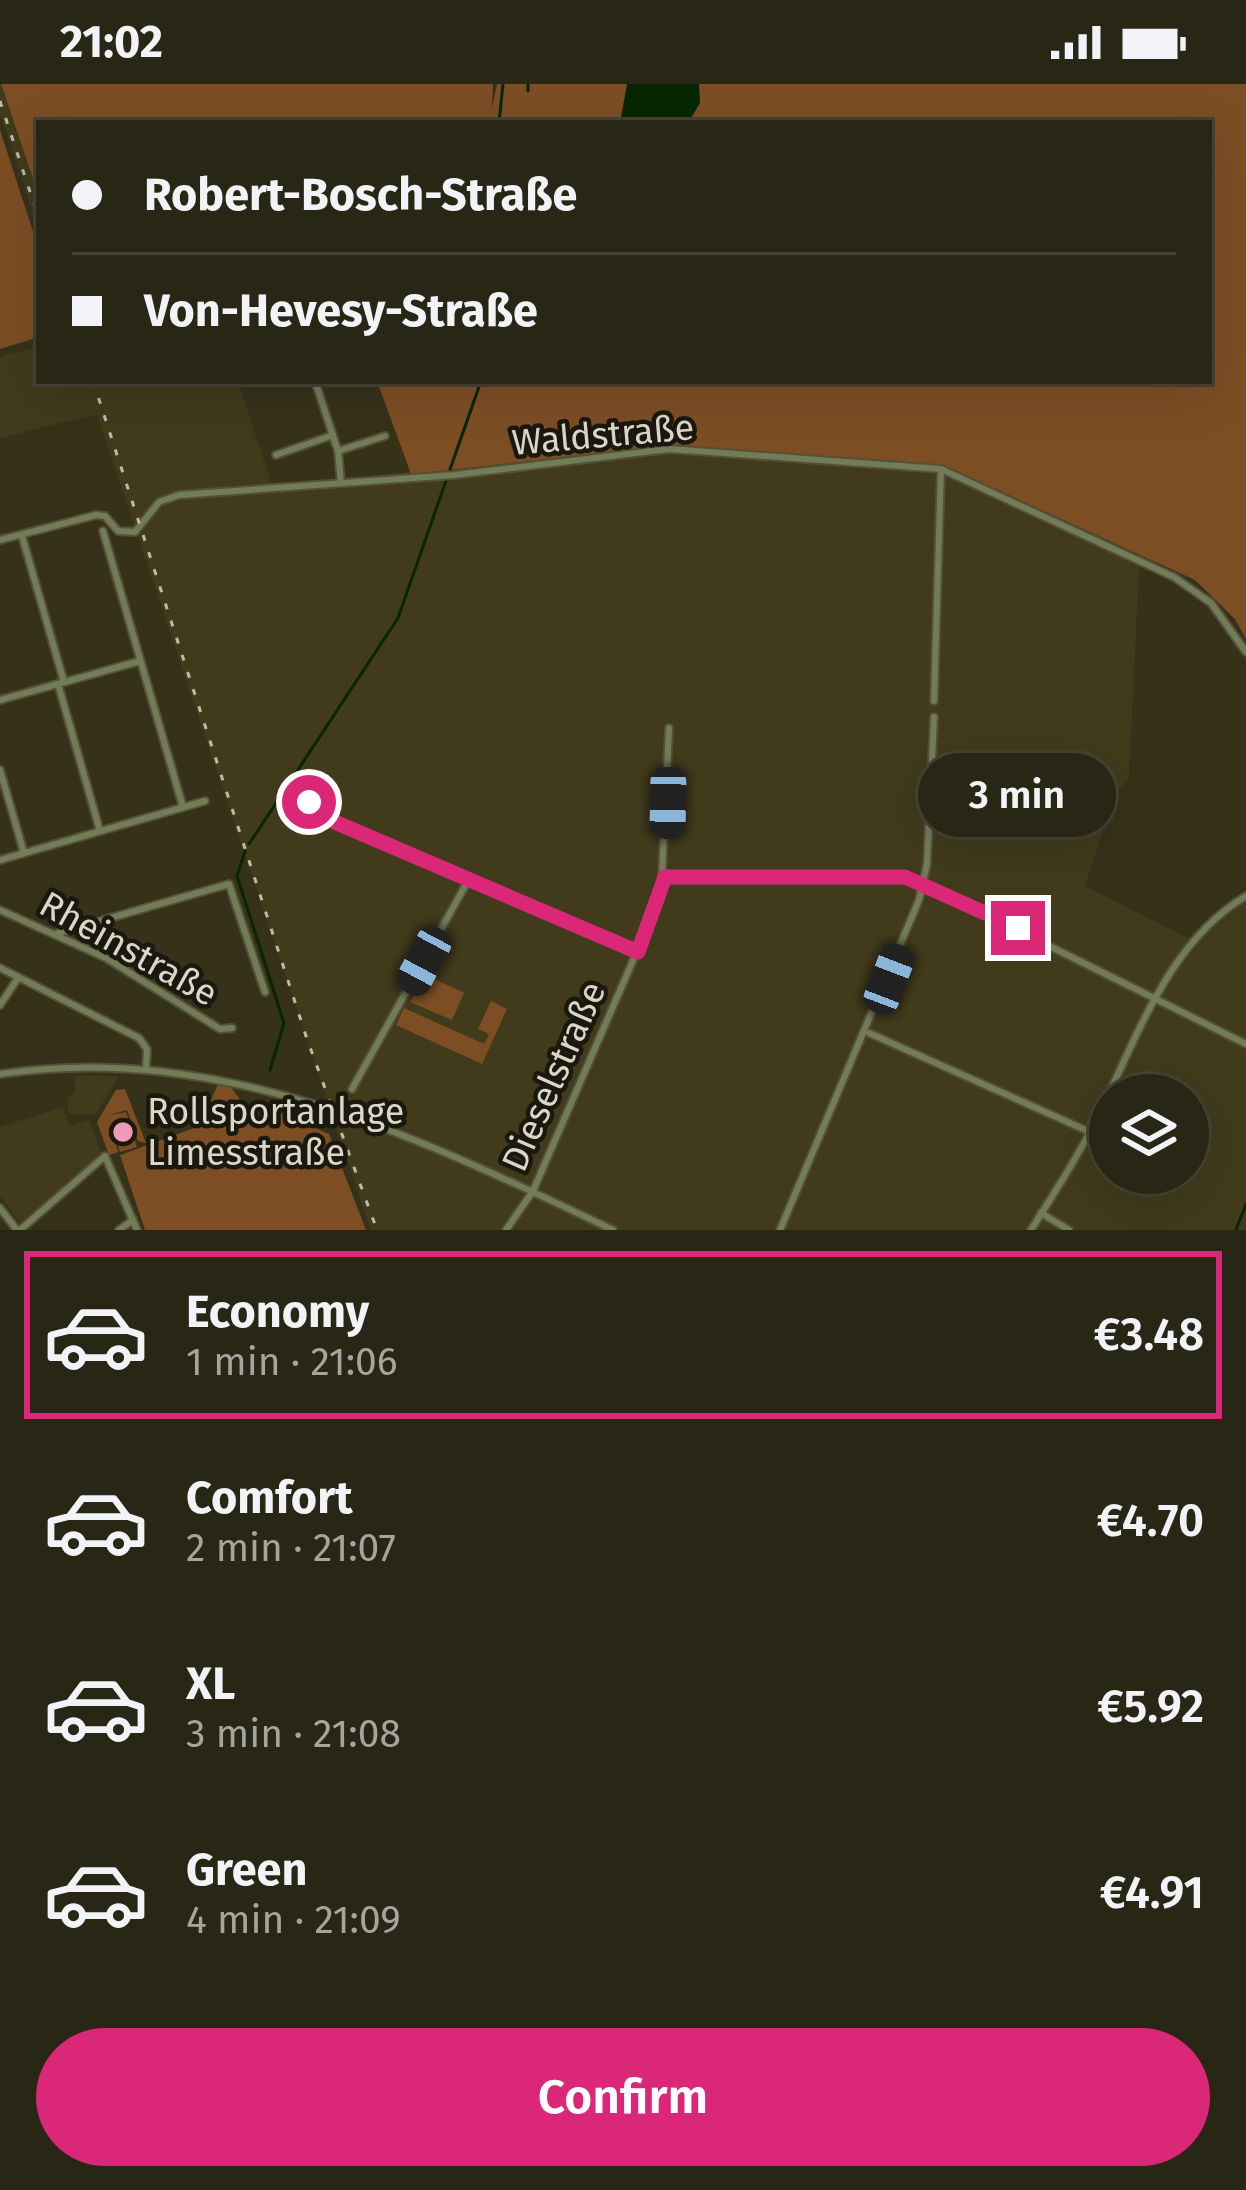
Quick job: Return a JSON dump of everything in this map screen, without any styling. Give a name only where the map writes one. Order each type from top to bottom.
[{"type":"street","points":[[316,384],[338,452],[341,483]]},
{"type":"street","points":[[276,454],[333,435]]},
{"type":"street","points":[[338,452],[385,436]]},
{"type":"street","name":"Waldstraße","points":[[0,540],[100,515],[129,533],[140,529],[170,496],[451,475],[669,449],[941,470],[1174,577],[1211,603],[1246,652]]},
{"type":"street","points":[[934,701],[941,470]]},
{"type":"street","points":[[104,531],[183,807]]},
{"type":"street","points":[[22,535],[100,831]]},
{"type":"street","points":[[0,700],[140,661]]},
{"type":"street","points":[[780,1230],[868,1032],[923,884],[934,717]]},
{"type":"street","name":"Dieselstraße","points":[[506,1230],[532,1191],[638,952],[665,877],[669,728]]},
{"type":"street","points":[[0,770],[24,853]]},
{"type":"street","points":[[0,860],[205,801]]},
{"type":"street","points":[[309,802],[316,814],[638,952]]},
{"type":"street","points":[[665,877],[887,876],[923,884],[1246,1044]]},
{"type":"street","points":[[352,1089],[469,879]]},
{"type":"street","points":[[58,934],[229,884],[265,992]]},
{"type":"street","points":[[1119,1074],[1157,998],[1194,939],[1246,896]]},
{"type":"street","name":"Rheinstraße","points":[[0,910],[139,976],[220,1029],[232,1028]]},
{"type":"street","points":[[0,968],[140,1038],[146,1045],[146,1070]]},
{"type":"street","points":[[0,1005],[18,978]]},
{"type":"street","points":[[868,1032],[1089,1132]]},
{"type":"street","points":[[0,1075],[88,1067],[217,1078],[394,1130],[613,1230]]},
{"type":"street","points":[[1031,1230],[1089,1134]]},
{"type":"street","points":[[0,1208],[14,1229],[106,1156],[137,1230]]},
{"type":"street","points":[[1041,1213],[1070,1230]]},
{"type":"street","points":[[119,1230],[133,1220]]},
{"type":"shaded area","points":[[0,84],[36,188],[36,222],[0,113]]},
{"type":"shaded area","points":[[1,84],[493,84],[492,108],[497,84],[1246,84],[1246,639],[1235,619],[1195,580],[950,468],[675,445],[411,474],[378,384],[1212,384],[1212,120],[36,120],[36,188]]},
{"type":"shaded area","points":[[627,84],[699,84],[700,103],[690,120],[621,120]]},
{"type":"shaded area","points":[[0,130],[36,241],[36,338],[0,349]]},
{"type":"shaded area","points":[[36,347],[36,384],[239,384],[272,486],[675,445],[950,468],[1156,559],[1158,563],[1139,567],[1129,779],[1114,797],[1085,886],[1188,938],[1246,891],[1246,1230],[371,1230],[97,414],[0,438],[0,357]]},
{"type":"shaded area","points":[[426,975],[464,993],[452,1020],[410,1002]]},
{"type":"shaded area","points":[[491,1001],[507,1009],[482,1064],[396,1025],[404,1008],[484,1044],[489,1034],[478,1029]]},
{"type":"shaded area","points":[[75,1076],[119,1076],[95,1115],[69,1114],[67,1097],[75,1093]]},
{"type":"shaded area","points":[[218,1084],[230,1086],[244,1105],[276,1111],[329,1134],[366,1230],[145,1230],[120,1155],[200,1126]]},
{"type":"shaded area","points":[[125,1089],[146,1143],[138,1141],[127,1110],[107,1116],[126,1112],[137,1147],[120,1152],[112,1130],[118,1152],[109,1155],[97,1122],[116,1090]]},
{"type":"shaded area","points":[[63,1107],[69,1126],[89,1120],[102,1156],[22,1225],[0,1196],[0,1127]]},
{"type":"waterway","points":[[499,120],[503,84]]},
{"type":"waterway","points":[[528,84],[528,91]]},
{"type":"waterway","points":[[249,844],[398,618],[480,384]]},
{"type":"waterway","points":[[245,851],[237,876],[284,1023],[270,1070]]},
{"type":"waterway","points":[[1236,1230],[1246,1204]]},
{"type":"railway","points":[[0,101],[36,210]]},
{"type":"railway","points":[[94,384],[307,1039],[377,1230]]},
{"type":"place","name":"Rollsportanlage Limesstraße","points":[[123,1132]]},
{"type":"route","points":[[309,802],[316,814],[638,952],[665,877],[913,878],[1018,928]]}]
